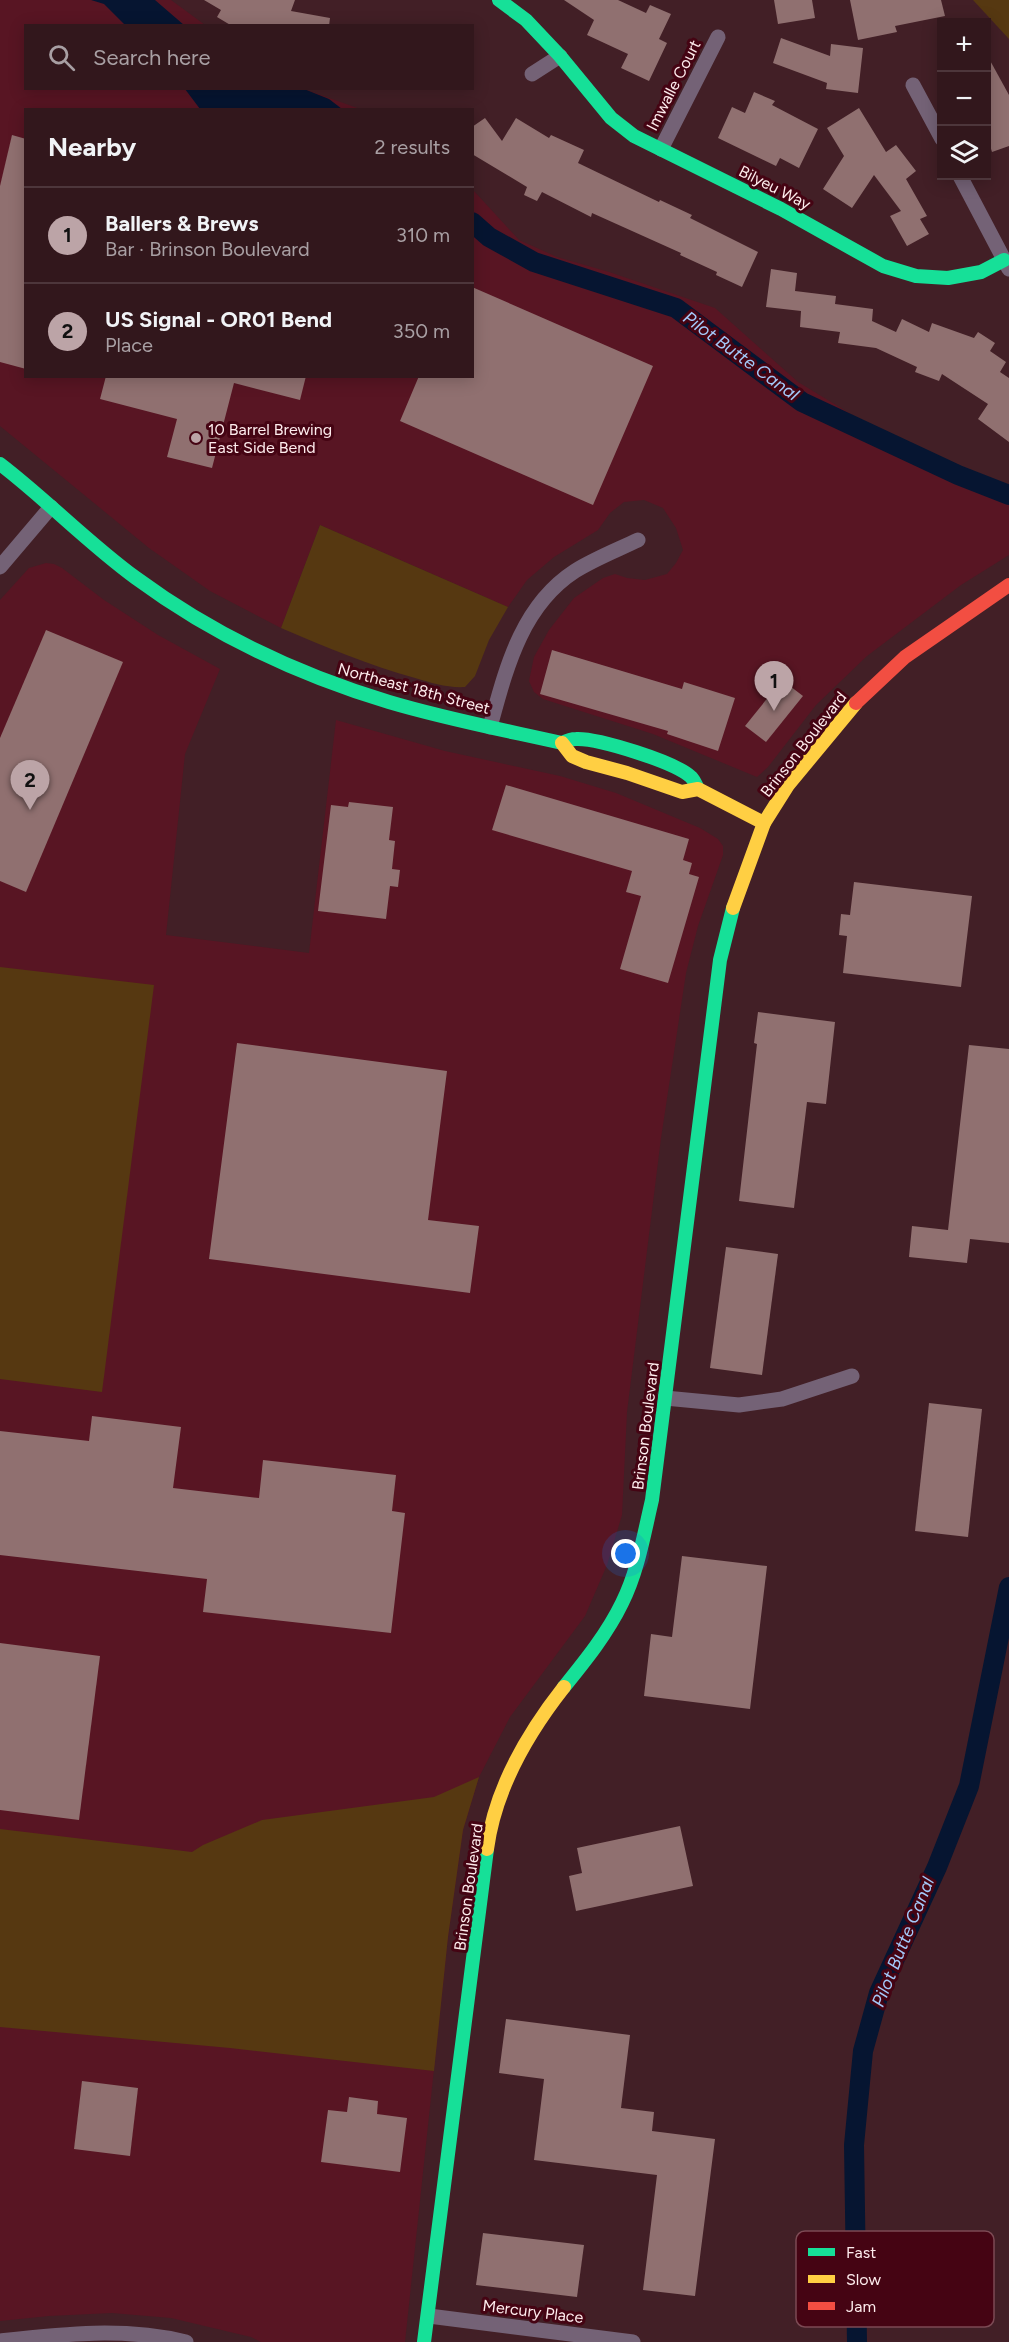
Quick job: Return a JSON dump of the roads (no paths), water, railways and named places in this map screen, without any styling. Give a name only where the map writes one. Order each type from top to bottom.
[{"type":"street","name":"Bilyeu Way","points":[[499,0],[526,20],[560,56],[612,118],[634,136],[781,210],[883,266],[916,276],[948,278],[1007,264]]},
{"type":"street","name":"Imwalle Court","points":[[661,149],[718,37]]},
{"type":"street","points":[[531,74],[560,56]]},
{"type":"street","points":[[913,85],[937,130]]},
{"type":"street","points":[[962,180],[1007,264]]},
{"type":"street","name":"Northeast 18th Street","points":[[0,464],[136,578],[213,627],[264,654],[321,680],[369,696],[562,743],[576,739],[628,750],[681,770],[691,777],[698,789],[764,823]]},
{"type":"street","points":[[0,567],[51,507]]},
{"type":"street","points":[[490,727],[507,665],[526,622],[554,589],[575,571],[638,540]]},
{"type":"street","name":"Brinson Boulevard","points":[[424,2342],[488,1841],[503,1790],[528,1736],[602,1638],[622,1601],[638,1561],[652,1500],[720,960],[736,896],[764,823],[788,785],[856,703],[905,657],[1009,585]]},
{"type":"street","name":"Northeast 18th Street","points":[[562,743],[572,756],[586,762],[682,792],[698,789]]},
{"type":"street","points":[[665,1398],[739,1405],[782,1399],[852,1376]]},
{"type":"street","name":"Mercury Place","points":[[429,2316],[633,2342]]},
{"type":"street","points":[[0,2341],[86,2332],[165,2337],[186,2342]]},
{"type":"water","points":[[91,0],[155,0],[183,24],[124,24],[104,4]]},
{"type":"water","points":[[186,90],[306,90],[329,99],[341,108],[199,108]]},
{"type":"waterway","name":"Pilot Butte Canal","points":[[474,224],[489,237],[534,262],[676,308],[802,402],[958,475],[1009,495]]},
{"type":"waterway","name":"Pilot Butte Canal","points":[[855,2231],[854,2145],[863,2051],[879,1993],[937,1867],[969,1786],[1009,1587]]},
{"type":"waterway","name":"Pilot Butte Canal","points":[[857,2327],[857,2342]]},
{"type":"place","name":"10 Barrel Brewing East Side Bend","points":[[196,438]]},
{"type":"place","name":"Ballers & Brews","points":[[774,711]]},
{"type":"place","name":"US Signal - OR01 Bend","points":[[30,810]]}]
